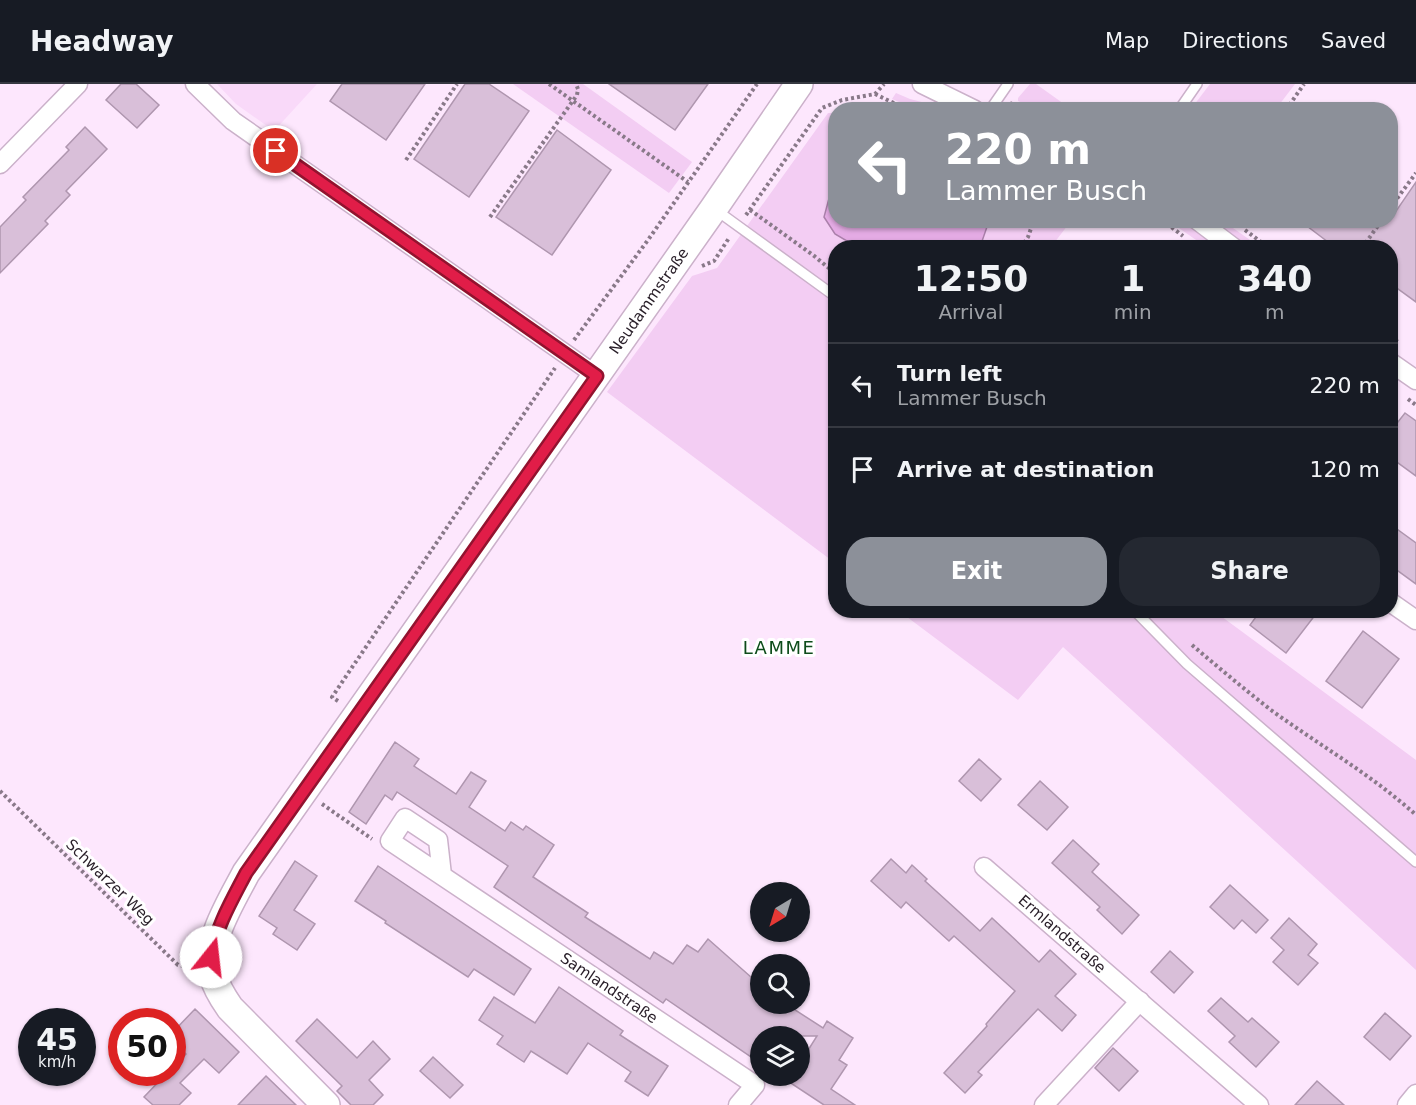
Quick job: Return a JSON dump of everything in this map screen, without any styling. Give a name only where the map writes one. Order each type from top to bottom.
[{"type":"main road","name":"Neudammstraße","points":[[318,1102],[230,1008],[219,990],[212,973],[211,957],[214,942],[229,905],[246,873],[597,376],[799,84]]},
{"type":"street","points":[[0,164],[78,84]]},
{"type":"street","points":[[195,84],[233,121],[597,376]]},
{"type":"street","points":[[922,84],[959,102]]},
{"type":"street","points":[[1208,228],[1223,240]]},
{"type":"street","points":[[1398,368],[1416,380]]},
{"type":"street","points":[[1398,608],[1416,620]]},
{"type":"street","points":[[390,841],[405,818],[438,840],[442,875]]},
{"type":"street","name":"Samlandstraße","points":[[390,841],[755,1085],[738,1105]]},
{"type":"street","name":"Ermlandstraße","points":[[984,867],[1259,1105]]},
{"type":"street","points":[[1044,1105],[1140,1000]]},
{"type":"street","points":[[1407,1105],[1416,1094]]},
{"type":"lane","points":[[996,102],[1008,84]]},
{"type":"lane","points":[[1185,102],[1197,84]]},
{"type":"lane","points":[[714,208],[828,291]]},
{"type":"lane","points":[[1142,618],[1187,664],[1416,862]]},
{"type":"path","points":[[406,160],[457,84]]},
{"type":"path","points":[[549,84],[688,182]]},
{"type":"path","points":[[490,217],[573,101],[578,89],[576,84]]},
{"type":"path","points":[[358,715],[332,697],[565,353],[648,240],[757,84]]},
{"type":"path","points":[[876,94],[884,84]]},
{"type":"path","points":[[1292,102],[1304,84]]},
{"type":"path","points":[[837,102],[876,94],[892,102]]},
{"type":"path","points":[[828,106],[822,108],[750,210],[828,267]]},
{"type":"path","points":[[1398,197],[1416,173]]},
{"type":"path","points":[[1173,228],[1189,240]]},
{"type":"path","points":[[1243,228],[1259,240]]},
{"type":"path","points":[[1189,643],[1271,710],[1330,750],[1416,815]]},
{"type":"path","name":"Schwarzer Weg","points":[[0,791],[178,965],[212,973]]},
{"type":"path","points":[[321,803],[377,842],[390,841]]},
{"type":"shaded area","points":[[217,84],[317,84],[274,131],[236,104]]},
{"type":"shaded area","points":[[513,84],[583,84],[692,162],[669,193]]},
{"type":"shaded area","points":[[1030,84],[1036,84],[1061,102],[1020,102],[1018,98]]},
{"type":"shaded area","points":[[1210,84],[1295,84],[1281,102],[1196,102]]},
{"type":"shaded area","points":[[896,93],[922,102],[901,102],[892,99]]},
{"type":"shaded area","points":[[828,113],[828,228],[1066,228],[1056,240],[828,240],[828,558],[607,392],[692,276],[717,268]]},
{"type":"shaded area","points":[[828,202],[828,223],[824,217]]},
{"type":"shaded area","points":[[831,228],[987,228],[982,240],[845,240],[835,234]]},
{"type":"shaded area","points":[[1179,228],[1191,228],[1208,240],[1196,240]]},
{"type":"shaded area","points":[[1222,228],[1233,228],[1250,240],[1239,240]]},
{"type":"shaded area","points":[[908,618],[1223,618],[1416,760],[1416,970],[1063,647],[1018,700]]},
{"type":"building","points":[[121,84],[136,84],[159,105],[137,128],[106,100]]},
{"type":"building","points":[[342,84],[425,84],[386,140],[330,101]]},
{"type":"building","points":[[465,84],[489,84],[529,111],[469,197],[414,159]]},
{"type":"building","points":[[609,84],[708,84],[675,130]]},
{"type":"building","points":[[85,127],[107,149],[66,191],[70,195],[45,221],[48,224],[0,273],[0,227],[26,200],[23,197],[69,150],[66,147]]},
{"type":"building","points":[[557,130],[611,170],[552,255],[496,217]]},
{"type":"building","points":[[1416,182],[1416,302],[1398,289],[1398,240],[1325,240],[1310,228],[1398,228],[1398,208]]},
{"type":"building","points":[[1405,413],[1416,421],[1416,476],[1398,463],[1398,422]]},
{"type":"building","points":[[1398,530],[1416,543],[1416,584],[1398,571]]},
{"type":"building","points":[[1255,618],[1313,618],[1286,653],[1250,625]]},
{"type":"building","points":[[1363,631],[1399,659],[1362,708],[1326,681]]},
{"type":"building","points":[[395,742],[419,759],[414,766],[456,794],[471,772],[486,781],[469,807],[505,831],[511,822],[523,830],[526,826],[554,845],[533,877],[588,913],[585,917],[650,959],[654,952],[673,964],[687,945],[698,952],[708,939],[750,976],[750,1014],[801,1014],[823,1028],[827,1021],[853,1038],[839,1060],[847,1065],[831,1089],[855,1105],[824,1105],[795,1086],[810,1086],[810,1047],[817,1036],[810,1036],[810,1026],[750,1026],[750,1056],[666,999],[663,1003],[494,887],[508,866],[397,792],[392,800],[385,795],[366,824],[349,812]]},
{"type":"building","points":[[979,759],[1001,779],[981,801],[959,781]]},
{"type":"building","points":[[1040,781],[1068,807],[1047,830],[1018,805]]},
{"type":"building","points":[[1073,840],[1099,864],[1092,872],[1139,915],[1122,934],[1097,910],[1100,907],[1052,863]]},
{"type":"building","points":[[891,859],[906,873],[912,865],[927,879],[925,881],[980,931],[992,918],[1039,962],[1050,950],[1076,974],[1055,996],[1076,1015],[1062,1031],[1038,1009],[978,1072],[982,1075],[965,1093],[944,1073],[1015,991],[954,936],[949,941],[906,902],[901,908],[871,881]]},
{"type":"building","points":[[295,861],[317,876],[294,910],[315,924],[297,950],[273,934],[277,928],[259,916]]},
{"type":"building","points":[[378,866],[531,969],[514,995],[474,969],[468,977],[355,901]]},
{"type":"building","points":[[1230,885],[1268,920],[1256,933],[1242,920],[1234,929],[1210,907]]},
{"type":"building","points":[[1289,918],[1317,944],[1308,955],[1318,963],[1298,985],[1273,962],[1284,950],[1271,938]]},
{"type":"building","points":[[1170,951],[1193,972],[1174,993],[1151,972]]},
{"type":"building","points":[[559,987],[623,1031],[620,1035],[668,1066],[648,1096],[625,1081],[631,1072],[588,1043],[567,1074],[531,1051],[524,1062],[497,1044],[503,1036],[479,1020],[494,997],[535,1023]]},
{"type":"building","points":[[1221,998],[1248,1022],[1252,1018],[1279,1042],[1256,1067],[1229,1042],[1235,1036],[1208,1011]]},
{"type":"building","points":[[195,1009],[239,1052],[219,1073],[204,1059],[186,1077],[186,1018]]},
{"type":"building","points":[[1385,1013],[1411,1036],[1390,1060],[1364,1037]]},
{"type":"building","points":[[317,1019],[357,1058],[373,1041],[390,1059],[369,1080],[383,1095],[373,1105],[351,1105],[337,1091],[342,1086],[296,1041]]},
{"type":"building","points":[[1113,1048],[1138,1071],[1119,1091],[1095,1068]]},
{"type":"building","points":[[433,1057],[463,1085],[450,1098],[420,1071]]},
{"type":"building","points":[[266,1076],[296,1105],[238,1105]]},
{"type":"building","points":[[1317,1081],[1344,1105],[1295,1105]]},
{"type":"building","points":[[155,1086],[183,1086],[191,1093],[179,1105],[153,1105],[144,1097]]},
{"type":"district","name":"LAMME","points":[[779,648]]},
{"type":"route","points":[[211,957],[214,942],[229,905],[246,873],[597,376],[276,151]]}]
